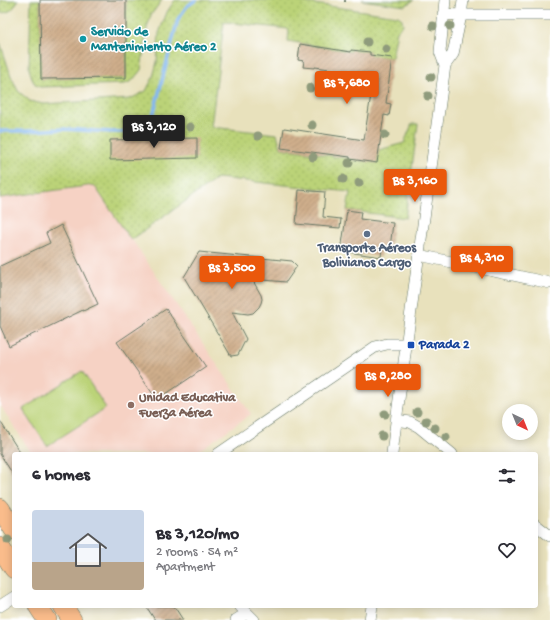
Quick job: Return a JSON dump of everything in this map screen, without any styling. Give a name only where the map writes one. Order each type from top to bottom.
[{"type":"highway","points":[[0,508],[12,527]]},
{"type":"highway","points":[[0,547],[12,566]]},
{"type":"highway","points":[[39,608],[48,620]]},
{"type":"highway","points":[[64,608],[72,620]]},
{"type":"street","points":[[445,0],[440,52],[445,65]]},
{"type":"street","points":[[392,452],[445,65],[452,54],[463,0]]},
{"type":"street","points":[[443,14],[550,15]]},
{"type":"street","points":[[419,255],[550,283]]},
{"type":"street","points":[[221,452],[375,347],[387,344],[406,344]]},
{"type":"street","points":[[396,420],[410,422],[419,427],[450,452]]},
{"type":"street","points":[[538,527],[550,536]]},
{"type":"street","points":[[0,606],[12,598]]},
{"type":"street","points":[[370,620],[372,608]]},
{"type":"street","points":[[236,620],[247,613]]},
{"type":"shaded area","points":[[94,184],[251,414],[197,452],[31,452],[0,405],[0,198]]},
{"type":"green space","points":[[0,0],[18,0],[11,10],[0,13]]},
{"type":"green space","points":[[31,0],[40,0],[41,79],[126,78],[126,0],[162,0],[151,15],[147,28],[141,70],[132,81],[125,84],[40,87],[33,81],[29,69]]},
{"type":"green space","points":[[175,0],[287,0],[398,16],[402,19],[403,25],[397,31],[392,58],[370,55],[370,52],[351,50],[351,52],[288,41],[289,29],[224,22],[211,127],[277,134],[281,148],[377,163],[379,150],[404,143],[412,124],[418,124],[405,218],[347,210],[350,192],[218,178],[131,240],[94,185],[0,198],[0,42],[11,76],[18,91],[30,101],[43,104],[130,99],[146,91],[153,77],[157,62],[159,33],[167,12]]},
{"type":"green space","points":[[362,0],[414,0],[405,6]]},
{"type":"green space","points":[[82,371],[106,408],[47,446],[23,409]]},
{"type":"building","name":"Servicio de Mantenimiento Aéreo 2","points":[[40,0],[126,0],[126,78],[41,79]]},
{"type":"building","points":[[300,44],[351,52],[351,50],[370,52],[370,55],[392,58],[386,103],[391,104],[389,116],[384,115],[377,163],[350,159],[350,157],[281,148],[284,128],[364,140],[374,75],[315,67],[303,67],[304,61],[298,60]]},
{"type":"building","points":[[197,138],[197,158],[110,160],[110,140]]},
{"type":"building","points":[[299,190],[325,192],[323,217],[341,219],[340,228],[296,224]]},
{"type":"building","points":[[347,210],[361,212],[360,219],[393,223],[390,248],[382,247],[381,257],[341,251]]},
{"type":"building","points":[[61,225],[98,304],[9,346],[0,326],[0,266],[50,243],[46,233]]},
{"type":"building","points":[[199,252],[292,261],[297,266],[286,282],[252,279],[262,299],[259,307],[253,313],[248,314],[232,312],[246,339],[238,355],[231,356],[184,277]]},
{"type":"building","points":[[166,309],[206,367],[157,400],[117,342]]},
{"type":"building","points":[[0,421],[20,452],[12,452],[12,473],[0,454]]},
{"type":"building","points":[[147,608],[175,608],[183,620],[155,620]]},
{"type":"waterway","points":[[0,131],[64,129],[111,132],[145,132],[150,127],[178,19],[187,6],[196,0]]},
{"type":"place","name":"Servicio de Mantenimiento Aéreo 2","points":[[83,39]]},
{"type":"place","name":"Transporte Aéreos Bolivianos Cargo","points":[[367,234]]},
{"type":"place","name":"Parada 2","points":[[411,345]]},
{"type":"place","name":"Unidad Educativa Fuerza Aérea","points":[[131,405]]}]
